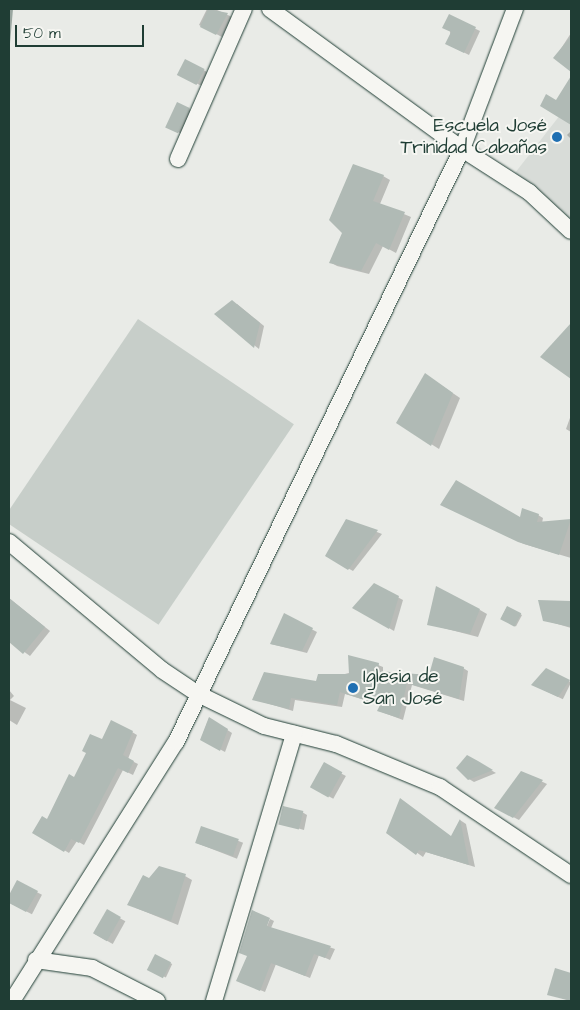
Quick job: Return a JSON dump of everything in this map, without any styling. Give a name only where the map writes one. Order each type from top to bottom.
[{"type":"street","points":[[178,159],[244,9]]},
{"type":"street","points":[[270,9],[462,149],[529,192],[571,231]]},
{"type":"street","points":[[12,1001],[36,960],[99,868],[176,742],[462,149],[515,9]]},
{"type":"street","points":[[9,542],[162,670],[198,694],[264,726],[336,744],[440,787],[571,875]]},
{"type":"street","points":[[214,1001],[294,734]]},
{"type":"street","points":[[36,960],[92,968],[157,1001]]},
{"type":"shaded area","points":[[9,9],[13,9],[9,55]]},
{"type":"shaded area","name":"Escuela José Trinidad Cabañas","points":[[571,101],[571,223],[515,173]]},
{"type":"shaded area","points":[[138,319],[294,424],[159,625],[9,524],[9,510]]},
{"type":"building","points":[[208,9],[228,13],[216,35],[200,27]]},
{"type":"building","points":[[449,14],[476,27],[464,53],[445,44],[451,32],[442,28]]},
{"type":"building","points":[[571,36],[571,72],[553,58]]},
{"type":"building","points":[[185,59],[205,69],[196,85],[177,75]]},
{"type":"building","points":[[571,76],[571,125],[540,106],[546,94],[556,100]]},
{"type":"building","points":[[177,102],[190,108],[178,133],[165,127]]},
{"type":"building","points":[[353,164],[384,175],[373,201],[405,212],[389,250],[376,243],[361,271],[329,263],[342,233],[329,220]]},
{"type":"building","points":[[232,300],[260,323],[254,348],[214,314]]},
{"type":"building","points":[[571,323],[571,379],[540,357]]},
{"type":"building","points":[[425,373],[453,393],[431,446],[396,423]]},
{"type":"building","points":[[456,480],[520,517],[522,508],[539,514],[537,522],[571,519],[559,555],[518,542],[440,505]]},
{"type":"building","points":[[346,519],[378,530],[348,570],[325,556]]},
{"type":"building","points":[[374,583],[399,596],[389,629],[352,608]]},
{"type":"building","points":[[436,586],[480,609],[470,634],[427,625]]},
{"type":"building","points":[[9,598],[45,627],[23,654],[9,642]]},
{"type":"building","points":[[538,600],[571,601],[571,627],[543,621]]},
{"type":"building","points":[[507,606],[521,613],[514,627],[500,619]]},
{"type":"building","points":[[284,613],[313,628],[302,651],[270,644]]},
{"type":"building","points":[[348,655],[379,663],[378,671],[429,675],[434,657],[464,667],[459,699],[407,683],[399,718],[377,711],[380,705],[340,692],[337,705],[291,698],[289,709],[252,700],[264,672],[316,681],[318,674],[349,674]]},
{"type":"building","points":[[546,668],[570,680],[558,697],[531,685]]},
{"type":"building","points":[[209,717],[228,729],[220,751],[200,740]]},
{"type":"building","points":[[111,720],[133,731],[123,755],[134,761],[128,773],[118,768],[79,843],[71,839],[64,852],[32,833],[42,816],[47,819],[69,774],[74,777],[86,753],[82,751],[90,734],[102,739]]},
{"type":"building","points":[[467,755],[493,770],[468,780],[456,768]]},
{"type":"building","points":[[324,762],[342,772],[328,798],[310,787]]},
{"type":"building","points":[[521,771],[543,780],[513,818],[494,808]]},
{"type":"building","points":[[400,798],[451,836],[460,819],[469,865],[419,850],[416,855],[386,833]]},
{"type":"building","points":[[283,806],[303,811],[299,830],[278,824]]},
{"type":"building","points":[[201,826],[239,839],[233,856],[195,843]]},
{"type":"building","points":[[159,866],[186,874],[171,921],[127,905],[143,875],[149,878]]},
{"type":"building","points":[[17,880],[38,891],[26,912],[9,903],[9,895]]},
{"type":"building","points":[[107,909],[121,917],[107,941],[93,933]]},
{"type":"building","points":[[252,910],[270,918],[267,926],[331,946],[325,958],[314,954],[305,976],[271,963],[260,991],[236,981],[247,956],[239,953]]},
{"type":"building","points":[[155,954],[171,962],[163,978],[147,970]]},
{"type":"building","points":[[555,968],[571,973],[571,1001],[547,995]]},
{"type":"place","name":"Escuela José Trinidad Cabañas","points":[[557,137]]},
{"type":"place","name":"Iglesia de San José","points":[[353,688]]}]
